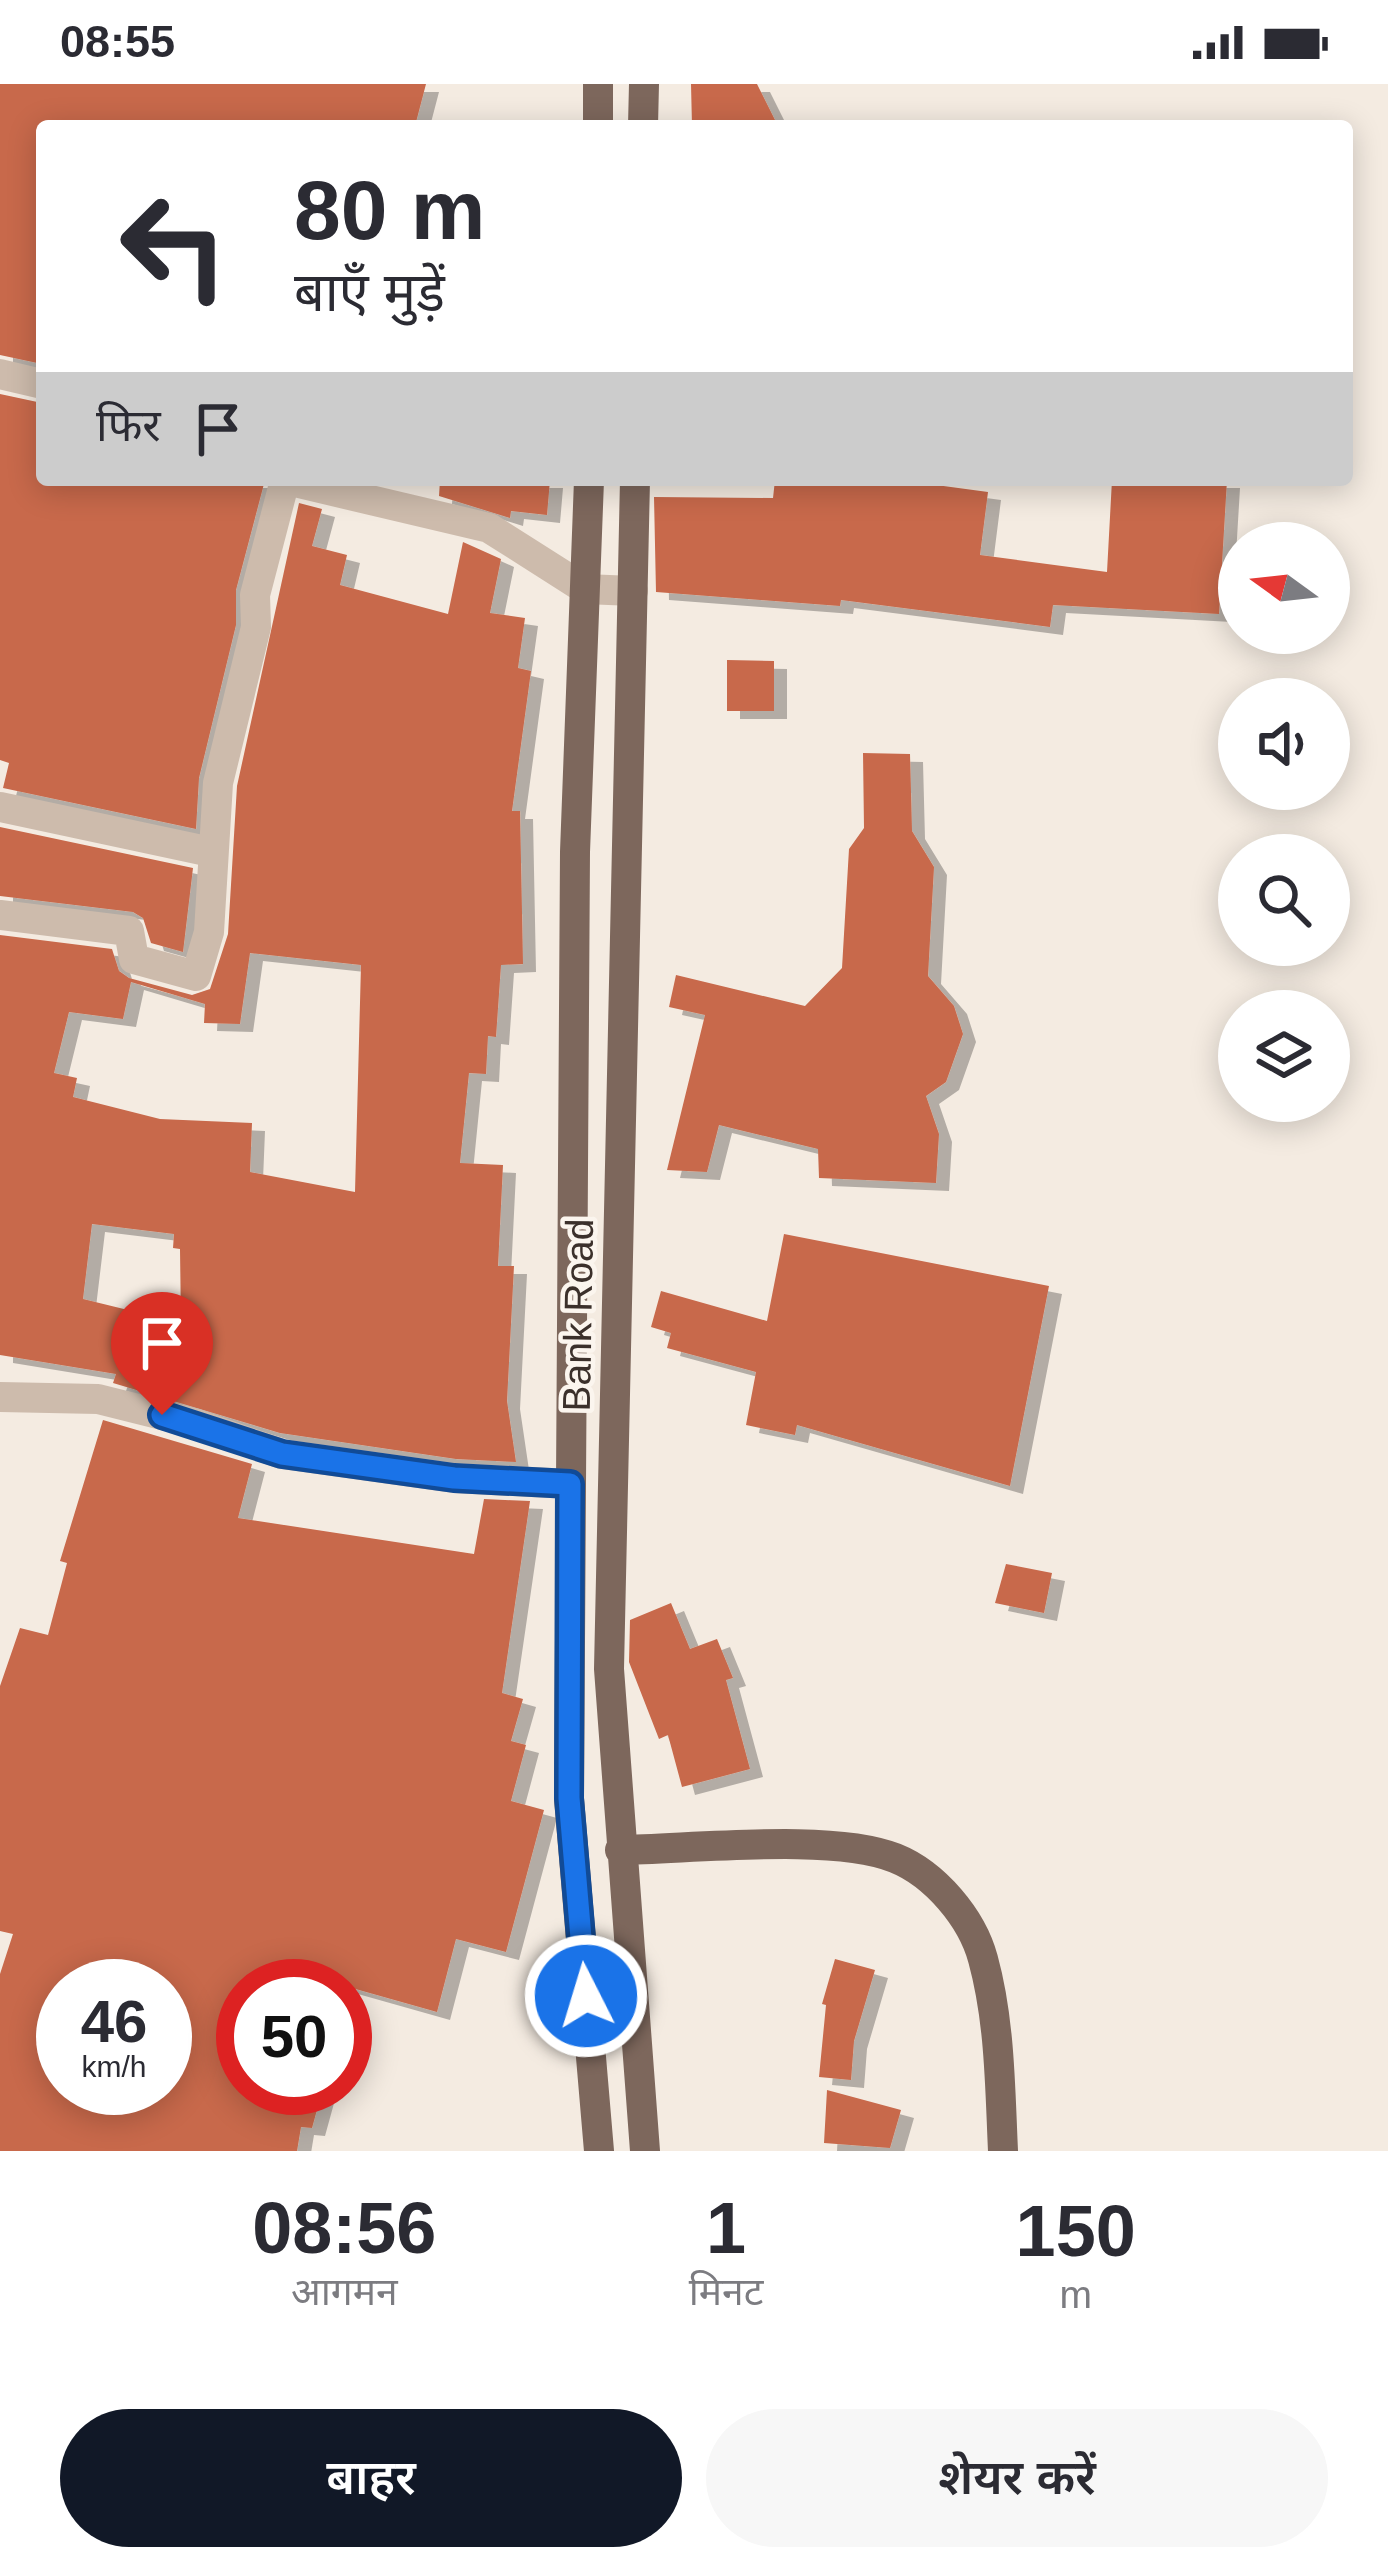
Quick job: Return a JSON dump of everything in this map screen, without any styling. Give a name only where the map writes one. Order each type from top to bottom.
[{"type":"main road","points":[[598,84],[598,120]]},
{"type":"main road","points":[[643,120],[644,84]]},
{"type":"main road","name":"Bank Road","points":[[589,486],[575,852],[569,1798],[599,2151]]},
{"type":"main road","name":"Bank Road","points":[[635,486],[609,1669],[646,2151]]},
{"type":"main road","points":[[620,1850],[850,1847],[897,1858],[943,1892],[964,1916],[982,1957],[998,2046],[1003,2151]]},
{"type":"street","points":[[0,374],[36,383]]},
{"type":"street","points":[[0,915],[129,931],[134,959],[196,976],[209,932],[218,783],[256,628],[255,595],[284,486]]},
{"type":"street","points":[[311,486],[489,529],[585,589],[633,591]]},
{"type":"street","points":[[0,807],[211,852]]},
{"type":"street","points":[[0,1397],[98,1399],[282,1454],[454,1478],[570,1484]]},
{"type":"building","points":[[0,84],[426,84],[417,120],[36,120],[36,363],[0,355]]},
{"type":"building","points":[[691,84],[757,84],[775,120],[692,120]]},
{"type":"building","points":[[0,394],[36,402],[36,486],[263,486],[236,590],[236,625],[199,778],[196,829],[3,788],[9,763],[0,760]]},
{"type":"building","points":[[440,486],[549,486],[547,515],[511,511],[510,518],[439,496]]},
{"type":"building","points":[[774,486],[944,486],[988,492],[980,555],[1107,572],[1112,486],[1227,486],[1224,522],[1218,522],[1218,614],[1053,605],[1050,627],[841,600],[840,606],[656,592],[654,497],[773,498]]},
{"type":"building","points":[[299,503],[322,509],[312,546],[347,555],[340,585],[448,614],[463,542],[501,559],[490,613],[525,618],[518,668],[531,671],[512,811],[520,811],[523,964],[501,965],[496,1037],[488,1036],[486,1074],[469,1073],[460,1163],[503,1165],[498,1266],[514,1266],[507,1401],[516,1462],[456,1459],[280,1433],[113,1383],[116,1374],[0,1355],[0,935],[112,949],[119,971],[129,978],[192,995],[210,989],[228,934],[237,786]],"holes":[[[250,953],[361,965],[355,1192],[250,1172],[252,1123],[160,1119],[73,1097],[77,1078],[54,1073],[69,1012],[123,1019],[131,982],[205,1004],[204,1023],[240,1024]],[[92,1224],[174,1234],[173,1248],[180,1249],[181,1323],[83,1299]]]},
{"type":"building","points":[[727,660],[774,661],[774,711],[727,711]]},
{"type":"building","points":[[863,753],[910,754],[912,831],[934,867],[928,976],[954,1006],[963,1034],[946,1082],[926,1096],[939,1134],[936,1183],[819,1178],[818,1149],[719,1125],[707,1172],[667,1170],[705,1015],[669,1007],[676,975],[805,1006],[842,968],[849,849],[864,828]]},
{"type":"building","points":[[0,827],[193,868],[183,952],[151,943],[143,918],[133,912],[0,896]]},
{"type":"building","points":[[784,1234],[1049,1286],[1010,1486],[797,1425],[795,1435],[746,1425],[756,1372],[667,1348],[671,1333],[651,1327],[661,1291],[767,1321]]},
{"type":"building","points":[[103,1420],[252,1464],[238,1518],[474,1554],[484,1499],[530,1501],[502,1693],[523,1699],[511,1741],[526,1745],[511,1801],[544,1810],[506,1952],[456,1939],[437,2012],[372,1994],[372,1959],[216,1959],[216,2115],[316,2115],[312,2128],[301,2127],[297,2151],[0,2151],[0,1974],[13,1934],[0,1931],[0,1686],[20,1628],[48,1635],[67,1563],[60,1561]]},
{"type":"building","points":[[1006,1564],[1052,1573],[1044,1613],[995,1603]]},
{"type":"building","points":[[671,1603],[690,1649],[717,1639],[733,1678],[726,1680],[750,1769],[682,1787],[668,1735],[659,1739],[629,1662],[630,1620]]},
{"type":"building","points":[[835,1959],[875,1970],[854,2041],[851,2080],[819,2077],[826,2005],[822,2004]]},
{"type":"building","points":[[827,2090],[901,2110],[890,2148],[824,2143]]},
{"type":"route","points":[[162,1415],[282,1454],[454,1478],[570,1484],[569,1798],[586,1996]]}]
